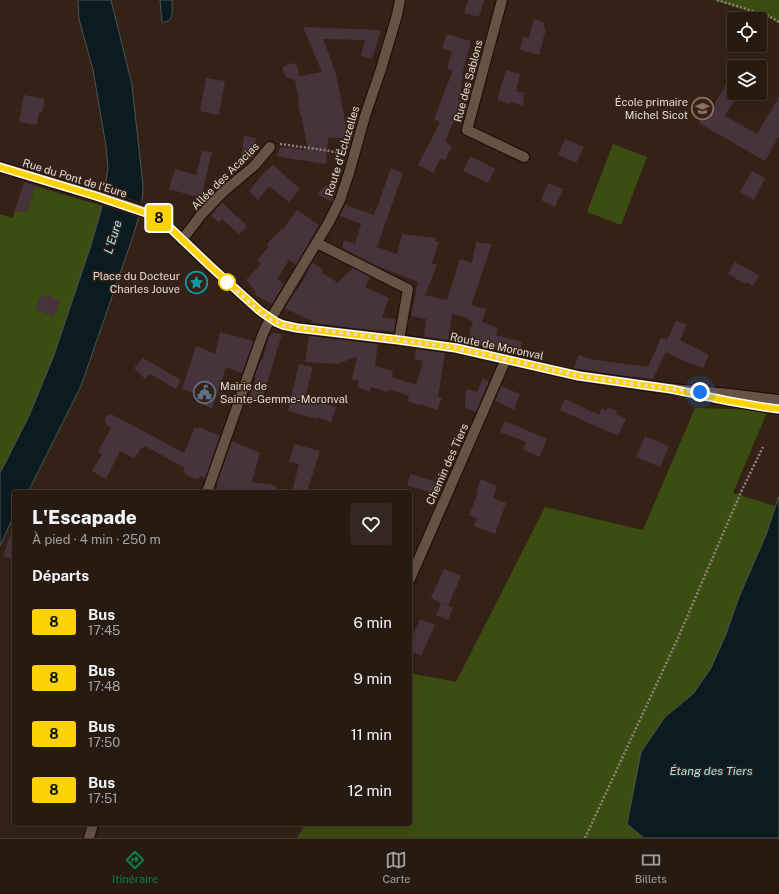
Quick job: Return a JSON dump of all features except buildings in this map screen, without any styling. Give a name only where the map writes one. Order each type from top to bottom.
[{"type":"street","name":"Route d'Écluzelles","points":[[208,490],[264,331],[335,212],[345,187],[365,116],[397,15],[400,0]]},
{"type":"street","name":"Rue des Sablons","points":[[502,0],[467,130],[524,157]]},
{"type":"street","name":"Allée des Acacias","points":[[182,240],[201,215],[223,192],[254,166],[270,147]]},
{"type":"street","name":"Rue du Pont de l'Eure","points":[[0,167],[151,214],[161,220],[260,311],[271,319]]},
{"type":"street","points":[[316,244],[408,289],[399,340]]},
{"type":"street","name":"Route de Moronval","points":[[271,319],[283,325],[292,327],[456,348],[579,376],[671,389],[779,400]]},
{"type":"street","name":"Chemin des Tiers","points":[[412,573],[506,359]]},
{"type":"street","name":"Route de Moronval","points":[[671,389],[729,401],[779,409]]},
{"type":"street","points":[[89,838],[93,826]]},
{"type":"path","points":[[717,0],[769,16],[779,22]]},
{"type":"path","points":[[270,147],[280,144],[338,152]]},
{"type":"path","points":[[585,838],[678,638],[762,447]]},
{"type":"green space","points":[[713,0],[779,0],[779,23],[767,17],[767,12],[751,12]]},
{"type":"green space","points":[[613,144],[647,157],[621,225],[587,212]]},
{"type":"green space","points":[[35,186],[102,206],[90,248],[54,355],[29,416],[0,473],[0,214],[13,218],[15,210],[27,213]]},
{"type":"green space","points":[[695,408],[768,410],[733,493],[775,506],[766,535],[739,597],[726,634],[711,668],[693,694],[665,717],[627,824],[644,838],[297,838],[304,826],[412,826],[412,673],[456,682],[545,507],[643,530]]},
{"type":"water","name":"L'Eure","points":[[78,0],[111,0],[132,85],[143,186],[142,200],[133,235],[81,386],[29,490],[12,490],[12,519],[0,546],[0,473],[29,416],[54,355],[101,211],[108,168],[106,146],[93,70],[79,19]]},
{"type":"water","points":[[160,0],[172,0],[172,15],[166,22],[162,22]]},
{"type":"water","name":"Étang des Tiers","points":[[779,496],[779,838],[644,838],[627,824],[641,752],[665,717],[693,694],[711,668],[726,634],[739,597],[766,535]]},
{"type":"pier","points":[[103,190],[144,203],[141,218],[100,205]]},
{"type":"bus line","name":"8","points":[[0,167],[96,196],[155,216],[166,224],[260,311],[283,325],[456,348],[579,376],[671,389],[729,401],[779,409]]},
{"type":"place","name":"École primaire Michel Sicot","points":[[703,108]]},
{"type":"place","name":"Place du Docteur Charles Jouve","points":[[196,282]]},
{"type":"place","name":"Mairie de Sainte-Gemme-Moronval","points":[[204,392]]},
{"type":"route","points":[[227,282],[266,316],[287,326],[456,348],[579,376],[700,392]]}]
